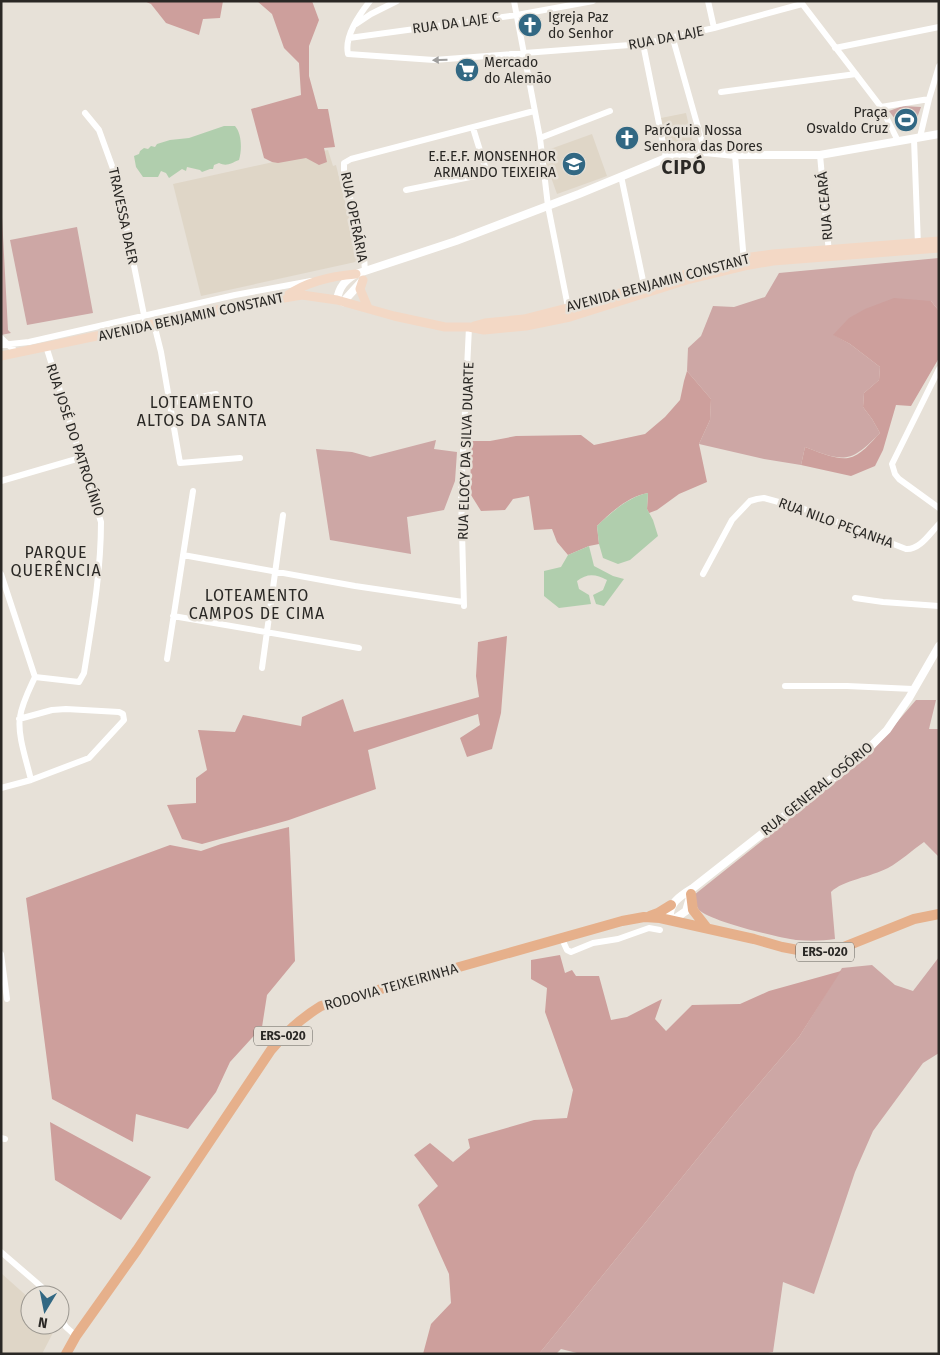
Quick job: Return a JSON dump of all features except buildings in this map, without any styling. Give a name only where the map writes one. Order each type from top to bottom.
[{"type":"main road","name":"AVENIDA BENJAMIN CONSTANT","points":[[1,356],[235,306],[302,295],[340,301],[444,327],[469,327],[484,330],[526,326],[645,290],[690,280],[744,262],[773,261],[829,253],[918,246],[939,241]]},
{"type":"main road","name":"AVENIDA BENJAMIN CONSTANT","points":[[918,246],[939,248]]},
{"type":"main road","points":[[286,297],[320,280],[339,275],[361,275],[360,290],[368,308]]},
{"type":"main road","points":[[320,280],[317,287],[322,297]]},
{"type":"main road","points":[[692,891],[693,910],[707,928]]},
{"type":"main road","points":[[643,918],[658,913],[671,905]]},
{"type":"main road","name":"ERS-020","points":[[707,928],[814,953],[826,952],[914,919],[939,914]]},
{"type":"main road","name":"RODOVIA TEIXEIRINHA","points":[[66,1354],[76,1336],[142,1242],[271,1050],[287,1031],[305,1015],[321,1006],[338,1000],[588,931],[643,918],[671,920],[707,928]]},
{"type":"street","points":[[349,38],[370,1]]},
{"type":"street","points":[[355,25],[371,14],[397,1]]},
{"type":"street","points":[[514,1],[540,138],[548,206],[568,313]]},
{"type":"street","name":"RUA DA LAJE C","points":[[349,38],[517,15],[593,1]]},
{"type":"street","points":[[708,1],[714,28]]},
{"type":"street","points":[[801,3],[881,107],[898,141]]},
{"type":"street","name":"RUA DA LAJE","points":[[349,38],[348,54],[434,60],[643,44],[672,39],[801,3]]},
{"type":"street","points":[[835,48],[939,27]]},
{"type":"street","points":[[672,39],[705,152]]},
{"type":"street","points":[[643,44],[666,158]]},
{"type":"street","points":[[918,246],[917,138],[939,66]]},
{"type":"street","points":[[721,92],[856,74]]},
{"type":"street","points":[[881,107],[929,98]]},
{"type":"street","points":[[406,190],[485,174],[486,170],[473,128],[534,111]]},
{"type":"street","points":[[540,138],[610,111]]},
{"type":"street","name":"TRAVESSA DAER","points":[[85,113],[99,130],[116,177],[144,316],[150,325],[170,403],[180,463],[240,458]]},
{"type":"street","name":"RUA OPERÁRIA","points":[[361,275],[364,257],[344,172],[344,163],[351,159],[473,128]]},
{"type":"street","points":[[340,301],[340,288],[346,279],[456,241],[666,158],[705,152],[735,155],[820,155],[939,134]]},
{"type":"street","points":[[735,155],[744,262]]},
{"type":"street","name":"RUA CEARÁ","points":[[820,155],[829,253]]},
{"type":"street","points":[[621,176],[645,290]]},
{"type":"street","points":[[340,301],[361,275]]},
{"type":"street","name":"AVENIDA BENJAMIN CONSTANT","points":[[4,344],[29,342],[234,295],[320,280]]},
{"type":"street","name":"RUA ELOCY DA SILVA DUARTE","points":[[276,572],[464,604],[461,494],[469,327]]},
{"type":"street","points":[[1,338],[4,344],[16,352]]},
{"type":"street","name":"RUA JOSÉ DO PATROCÍNIO","points":[[34,677],[79,682],[84,673],[98,584],[101,540],[101,522],[46,346]]},
{"type":"street","points":[[938,506],[899,479],[895,474],[892,464],[939,369]]},
{"type":"street","points":[[170,403],[216,394]]},
{"type":"street","points":[[1,481],[80,458]]},
{"type":"street","points":[[167,659],[193,491]]},
{"type":"street","name":"RUA NILO PEÇANHA","points":[[703,574],[732,520],[750,501],[757,498],[764,498],[804,510],[906,549],[917,547],[939,524]]},
{"type":"street","points":[[262,668],[283,515]]},
{"type":"street","points":[[183,556],[276,572]]},
{"type":"street","points":[[1,574],[34,677],[19,719],[31,780]]},
{"type":"street","points":[[855,598],[939,606]]},
{"type":"street","points":[[173,616],[359,648]]},
{"type":"street","name":"RUA GENERAL OSÓRIO","points":[[671,905],[692,891],[863,754],[887,730],[939,646]]},
{"type":"street","points":[[785,686],[913,689]]},
{"type":"street","points":[[1,788],[31,780],[89,758],[124,720],[124,716],[119,712],[66,708],[19,719]]},
{"type":"street","name":"RUA GENERAL OSÓRIO","points":[[671,920],[686,911],[692,891]]},
{"type":"street","points":[[671,905],[669,913],[671,920]]},
{"type":"street","points":[[641,931],[643,918]]},
{"type":"street","points":[[562,939],[567,950],[572,952],[593,942],[618,939],[649,928],[660,930]]},
{"type":"street","points":[[588,931],[593,942]]},
{"type":"street","points":[[1,954],[7,999]]},
{"type":"street","points":[[1,1252],[39,1285]]},
{"type":"street","points":[[70,1331],[76,1336]]},
{"type":"shaded area","points":[[144,1],[223,1],[220,18],[203,19],[199,35],[166,23],[151,4]]},
{"type":"shaded area","points":[[257,1],[312,1],[319,20],[309,46],[309,76],[318,109],[328,109],[335,147],[324,148],[327,162],[319,165],[306,158],[278,163],[264,158],[251,109],[301,95],[299,63],[284,48],[272,14]]},
{"type":"shaded area","name":"Praça Osvaldo Cruz","points":[[903,106],[921,107],[913,129],[904,131],[889,111]]},
{"type":"shaded area","points":[[686,113],[694,148],[668,153],[661,118]]},
{"type":"shaded area","points":[[224,126],[235,126],[239,133],[241,152],[239,160],[227,165],[219,163],[214,165],[213,169],[202,172],[187,167],[186,171],[182,169],[169,178],[166,173],[161,171],[158,177],[143,177],[136,167],[134,156],[139,154],[144,148],[155,147],[157,144],[170,140],[189,138]]},
{"type":"shaded area","name":"E.E.E.F. MONSENHOR ARMANDO TEIXEIRA","points":[[592,134],[607,176],[557,194],[542,152]]},
{"type":"shaded area","points":[[328,150],[333,166],[336,165],[360,261],[201,296],[173,184]]},
{"type":"shaded area","points":[[1,198],[8,330],[11,333],[1,335]]},
{"type":"shaded area","points":[[77,227],[93,313],[27,325],[10,240]]},
{"type":"shaded area","points":[[939,258],[939,311],[931,301],[834,335],[850,344],[880,367],[879,380],[864,393],[863,407],[880,433],[861,450],[853,455],[838,457],[829,456],[805,447],[801,465],[764,459],[699,444],[710,420],[711,399],[687,371],[688,348],[701,336],[713,306],[734,307],[765,297],[779,273]]},
{"type":"shaded area","points":[[894,298],[931,301],[939,311],[939,358],[911,406],[896,405],[883,450],[875,466],[851,476],[801,465],[805,447],[820,453],[848,458],[861,452],[880,433],[863,407],[864,393],[879,380],[880,367],[850,344],[833,335],[849,318],[865,309]]},
{"type":"shaded area","points":[[687,371],[711,399],[710,420],[699,444],[707,482],[679,494],[657,510],[649,513],[647,509],[648,493],[634,497],[614,510],[597,526],[599,544],[568,555],[557,542],[552,529],[534,530],[529,496],[513,499],[505,510],[481,511],[471,495],[470,441],[490,441],[516,436],[581,435],[594,445],[645,434],[665,417],[680,400]]},
{"type":"shaded area","points":[[436,440],[434,449],[457,452],[455,481],[444,510],[407,517],[411,554],[330,540],[316,449],[352,452],[370,457]]},
{"type":"shaded area","points":[[648,493],[647,509],[658,536],[630,560],[618,564],[603,558],[597,526],[614,510],[634,498]]},
{"type":"shaded area","points":[[589,546],[594,566],[613,576],[624,579],[604,606],[596,604],[593,595],[603,590],[607,580],[599,576],[584,577],[577,581],[579,589],[589,595],[591,604],[559,608],[544,596],[544,571],[561,567],[568,555]]},
{"type":"shaded area","points":[[507,636],[501,713],[492,749],[467,757],[460,738],[480,725],[478,714],[368,750],[376,789],[289,820],[202,844],[182,839],[167,805],[196,803],[196,778],[207,770],[198,730],[235,732],[243,715],[301,726],[302,717],[343,699],[354,732],[479,697],[476,676],[478,642]]},
{"type":"shaded area","points":[[916,700],[936,700],[929,729],[939,729],[939,857],[924,842],[888,868],[836,888],[831,892],[835,939],[787,939],[730,924],[699,910],[694,895],[867,757]]},
{"type":"shaded area","points":[[289,827],[295,961],[267,995],[262,1027],[230,1062],[216,1092],[188,1129],[136,1114],[133,1142],[52,1099],[26,898],[170,845],[201,851]]},
{"type":"shaded area","points":[[560,955],[565,973],[572,970],[576,976],[599,976],[611,1020],[627,1017],[662,999],[655,1019],[666,1031],[692,1005],[740,1004],[769,991],[841,971],[799,1037],[735,1112],[539,1354],[423,1354],[431,1324],[451,1303],[449,1274],[418,1205],[438,1186],[414,1155],[430,1143],[453,1162],[470,1148],[468,1139],[534,1120],[567,1118],[573,1090],[545,1012],[547,988],[531,979],[531,960]]},
{"type":"shaded area","points":[[939,957],[939,1053],[923,1063],[873,1131],[855,1172],[814,1294],[783,1282],[773,1352],[763,1354],[581,1354],[561,1349],[556,1354],[539,1354],[735,1112],[799,1037],[842,968],[872,965],[895,985],[913,991]]},
{"type":"shaded area","points":[[50,1122],[151,1177],[121,1220],[55,1180]]},
{"type":"shaded area","points":[[1,1273],[20,1290],[20,1335],[52,1335],[42,1354],[1,1354]]},
{"type":"place","name":"Igreja Paz do Senhor","points":[[530,25]]},
{"type":"place","name":"Mercado do Alemão","points":[[467,70]]},
{"type":"place","name":"Praça Osvaldo Cruz","points":[[906,120]]},
{"type":"place","name":"Paróquia Nossa Senhora das Dores","points":[[627,138]]},
{"type":"place","name":"E.E.E.F. MONSENHOR ARMANDO TEIXEIRA","points":[[574,164]]},
{"type":"district","name":"CIPÓ","points":[[684,167]]},
{"type":"district","name":"LOTEAMENTO ALTOS DA SANTA","points":[[202,411]]},
{"type":"district","name":"PARQUE QUERÊNCIA","points":[[56,561]]},
{"type":"district","name":"LOTEAMENTO CAMPOS DE CIMA","points":[[257,604]]}]
